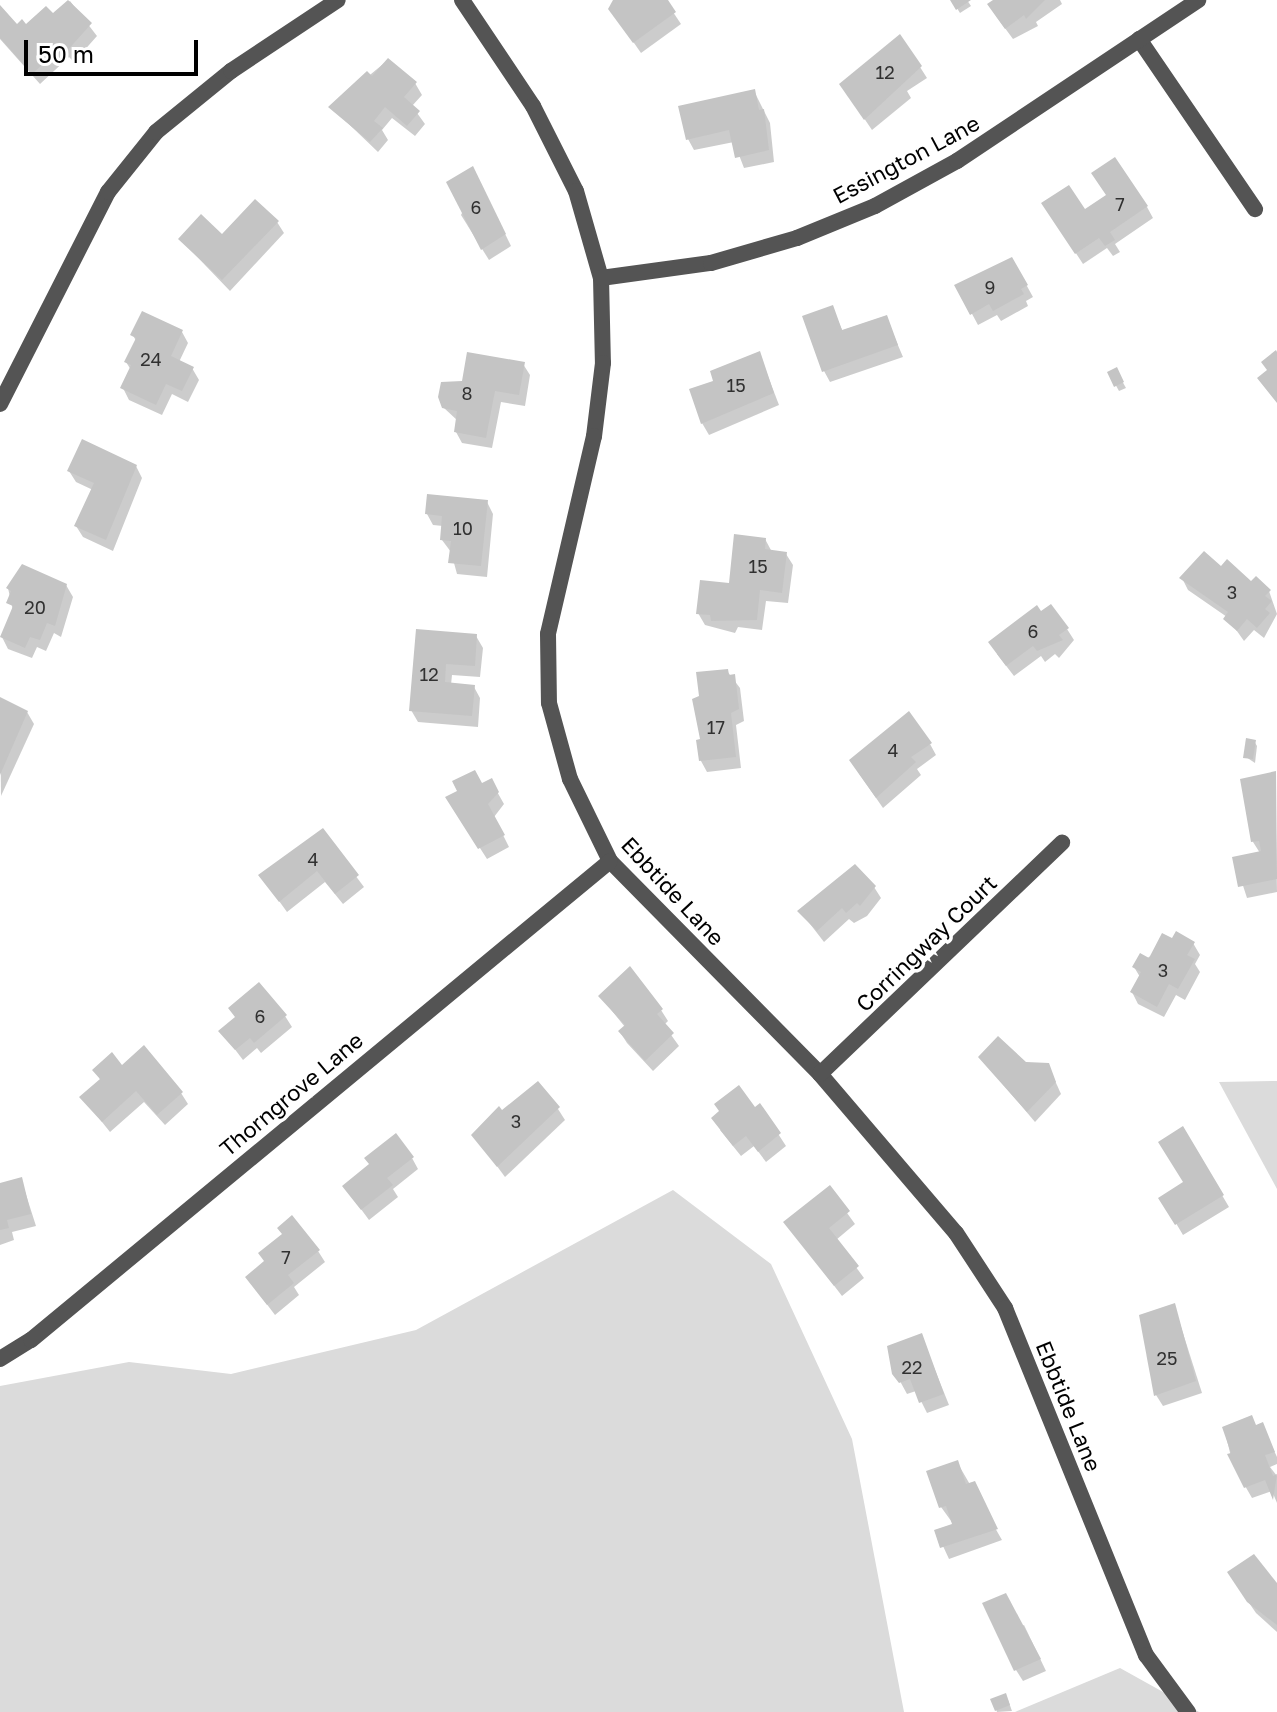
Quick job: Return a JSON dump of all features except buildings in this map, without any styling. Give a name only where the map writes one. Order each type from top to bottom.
[{"type":"street","points":[[0,404],[108,192],[156,132],[231,71],[338,0]]},
{"type":"street","name":"Ebbtide Lane","points":[[462,0],[533,106],[569,177],[601,278],[603,363],[594,436],[562,557],[548,647],[549,703],[570,779],[610,861],[820,1074],[956,1233],[1005,1308],[1146,1655],[1188,1712]]},
{"type":"street","name":"Essington Lane","points":[[601,278],[711,263],[797,238],[875,206],[957,161],[1198,0]]},
{"type":"street","points":[[1139,39],[1255,209]]},
{"type":"street","name":"Corringway Court","points":[[820,1074],[1062,843]]},
{"type":"street","name":"Thorngrove Lane","points":[[0,1359],[31,1340],[610,861]]},
{"type":"shaded area","points":[[1277,1081],[1277,1189],[1219,1082]]},
{"type":"shaded area","points":[[673,1190],[771,1264],[852,1439],[904,1712],[0,1712],[0,1386],[129,1362],[231,1374],[416,1330]]},
{"type":"shaded area","points":[[1120,1668],[1199,1712],[1015,1712]]}]
